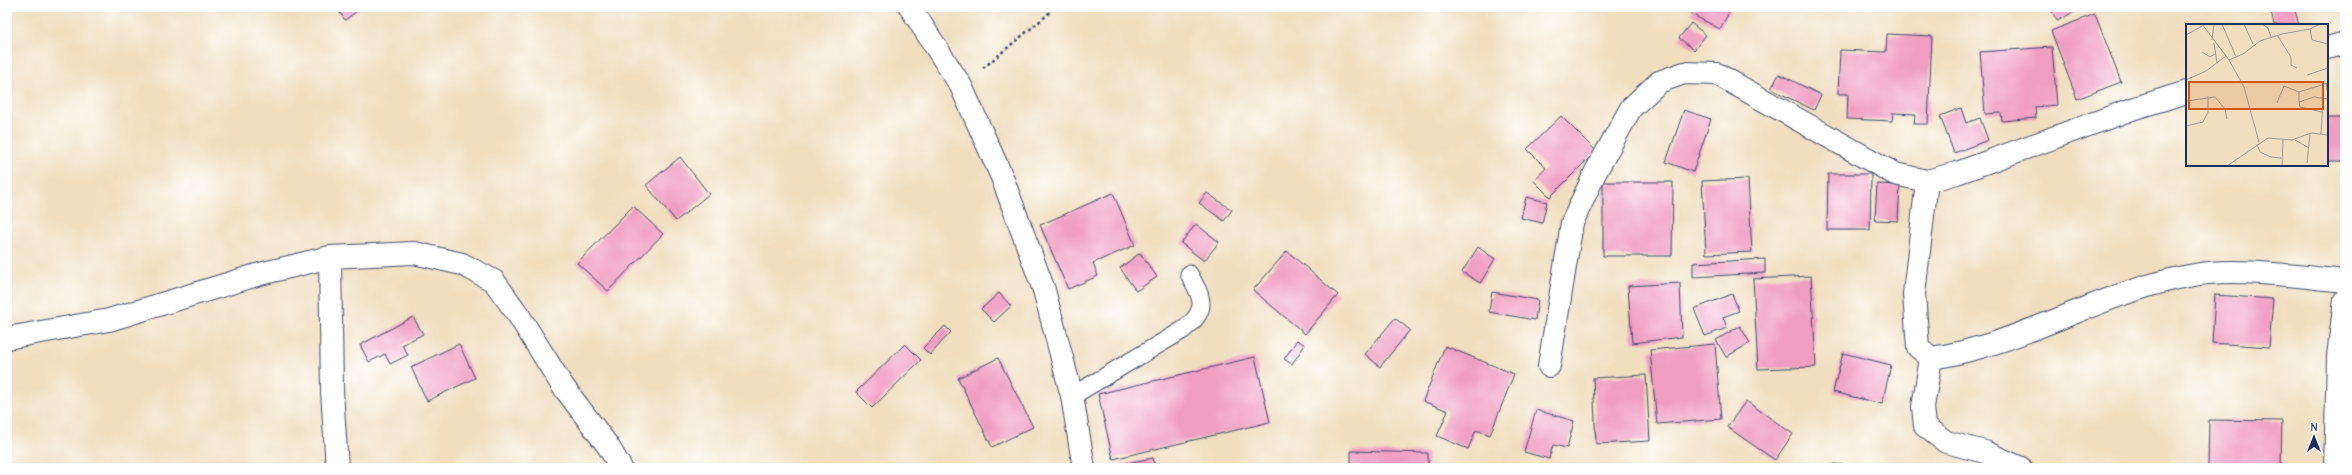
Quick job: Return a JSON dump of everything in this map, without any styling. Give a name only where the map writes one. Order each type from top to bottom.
[{"type":"street","points":[[910,7],[961,86],[1002,177],[1044,290],[1072,396],[1084,468]]},
{"type":"street","points":[[2328,48],[2345,43]]},
{"type":"street","points":[[1549,366],[1572,223],[1595,173],[1631,108],[1659,82],[1684,73],[1717,74],[1895,174],[1927,181],[1957,173],[2135,108],[2186,92]]},
{"type":"street","points":[[1927,181],[1914,294],[1918,347],[1931,358],[1950,355],[2034,330],[2141,288],[2195,274],[2245,273],[2345,281]]},
{"type":"street","points":[[7,338],[109,320],[260,274],[330,257],[414,254],[462,264],[494,282],[519,316],[562,385],[608,446],[621,468]]},
{"type":"street","points":[[330,257],[332,391],[337,468]]},
{"type":"street","points":[[2335,468],[2338,356],[2345,300]]},
{"type":"street","points":[[1931,358],[1923,407],[1924,426],[1946,442],[1985,452],[2021,468]]},
{"type":"lane","points":[[1072,396],[1184,330],[1197,319],[1202,308],[1200,292],[1189,274]]},
{"type":"path","points":[[961,86],[1046,16],[1054,7]]},
{"type":"building","points":[[336,7],[362,7],[345,20]]},
{"type":"building","points":[[1694,7],[1732,7],[1720,29],[1691,14]]},
{"type":"building","points":[[2050,7],[2083,7],[2057,21]]},
{"type":"building","points":[[2270,7],[2294,7],[2299,24],[2274,24]]},
{"type":"building","points":[[2095,14],[2121,82],[2077,99],[2051,31]]},
{"type":"building","points":[[1691,23],[1706,35],[1694,50],[1679,38]]},
{"type":"building","points":[[1887,34],[1932,36],[1928,124],[1914,124],[1915,114],[1893,113],[1892,121],[1847,119],[1848,94],[1838,94],[1840,50],[1886,52]]},
{"type":"building","points":[[2052,47],[2057,105],[2035,107],[2036,118],[2002,121],[2001,113],[1985,114],[1980,52]]},
{"type":"building","points":[[1779,74],[1821,95],[1814,110],[1771,89]]},
{"type":"building","points":[[1961,108],[1966,123],[1980,118],[1988,140],[1954,153],[1940,116]]},
{"type":"building","points":[[1684,110],[1711,119],[1693,172],[1666,162]]},
{"type":"building","points":[[1561,116],[1596,151],[1550,197],[1534,181],[1546,168],[1527,149]]},
{"type":"building","points":[[2328,118],[2345,118],[2345,162],[2328,162]]},
{"type":"building","points":[[680,157],[709,194],[676,221],[646,185]]},
{"type":"building","points":[[1828,174],[1871,174],[1870,230],[1827,230]]},
{"type":"building","points":[[1748,179],[1752,252],[1706,254],[1702,181]]},
{"type":"building","points":[[1603,182],[1673,182],[1672,256],[1603,256]]},
{"type":"building","points":[[1877,184],[1900,185],[1898,221],[1875,220]]},
{"type":"building","points":[[1113,193],[1135,245],[1093,263],[1098,276],[1068,289],[1040,225]]},
{"type":"building","points":[[1207,193],[1232,210],[1224,221],[1199,203]]},
{"type":"building","points":[[1526,197],[1547,202],[1542,223],[1521,218]]},
{"type":"building","points":[[633,206],[663,234],[608,291],[577,263]]},
{"type":"building","points":[[1196,224],[1219,242],[1204,261],[1181,243]]},
{"type":"building","points":[[1478,247],[1495,259],[1480,283],[1462,272]]},
{"type":"building","points":[[1287,251],[1338,295],[1305,334],[1253,290]]},
{"type":"building","points":[[1140,253],[1157,277],[1136,291],[1120,268]]},
{"type":"building","points":[[1765,259],[1765,273],[1693,277],[1693,263]]},
{"type":"building","points":[[1811,276],[1816,367],[1758,369],[1753,279]]},
{"type":"building","points":[[1680,283],[1682,337],[1632,343],[1628,286]]},
{"type":"building","points":[[1492,292],[1538,300],[1535,320],[1489,312]]},
{"type":"building","points":[[999,293],[1011,306],[994,322],[981,309]]},
{"type":"building","points":[[1732,294],[1739,311],[1723,317],[1727,328],[1705,336],[1694,309]]},
{"type":"building","points":[[2215,295],[2273,299],[2269,347],[2212,343]]},
{"type":"building","points":[[413,317],[423,334],[402,345],[408,355],[390,364],[385,354],[369,362],[360,345]]},
{"type":"building","points":[[1395,318],[1410,330],[1380,367],[1365,354]]},
{"type":"building","points":[[945,326],[951,332],[930,355],[923,348]]},
{"type":"building","points":[[1740,326],[1750,343],[1726,357],[1716,340]]},
{"type":"building","points":[[1297,340],[1305,345],[1292,364],[1284,359]]},
{"type":"building","points":[[459,344],[475,378],[427,401],[411,367]]},
{"type":"building","points":[[905,344],[921,360],[872,408],[856,392]]},
{"type":"building","points":[[1715,344],[1721,419],[1657,424],[1650,350]]},
{"type":"building","points":[[1445,346],[1514,374],[1490,435],[1476,430],[1468,449],[1437,436],[1448,411],[1423,401]]},
{"type":"building","points":[[1843,353],[1891,365],[1882,404],[1833,392]]},
{"type":"building","points":[[1255,357],[1270,422],[1113,459],[1098,394]]},
{"type":"building","points":[[998,358],[1033,427],[992,447],[958,378]]},
{"type":"building","points":[[1646,375],[1650,441],[1596,444],[1593,378]]},
{"type":"building","points":[[1746,401],[1793,434],[1775,460],[1727,427]]},
{"type":"building","points":[[1536,410],[1574,421],[1567,448],[1553,445],[1549,459],[1524,452]]},
{"type":"building","points":[[2209,420],[2282,421],[2281,468],[2208,468]]},
{"type":"building","points":[[1351,451],[1428,453],[1428,468],[1351,468]]},
{"type":"building","points":[[1153,458],[1155,468],[1106,468],[1106,467]]},
{"type":"building","points":[[1187,464],[1189,468],[1174,468]]},
{"type":"building","points":[[1207,464],[1208,468],[1196,468]]},
{"type":"building","points":[[1834,464],[1863,467],[1863,468],[1834,468]]}]
